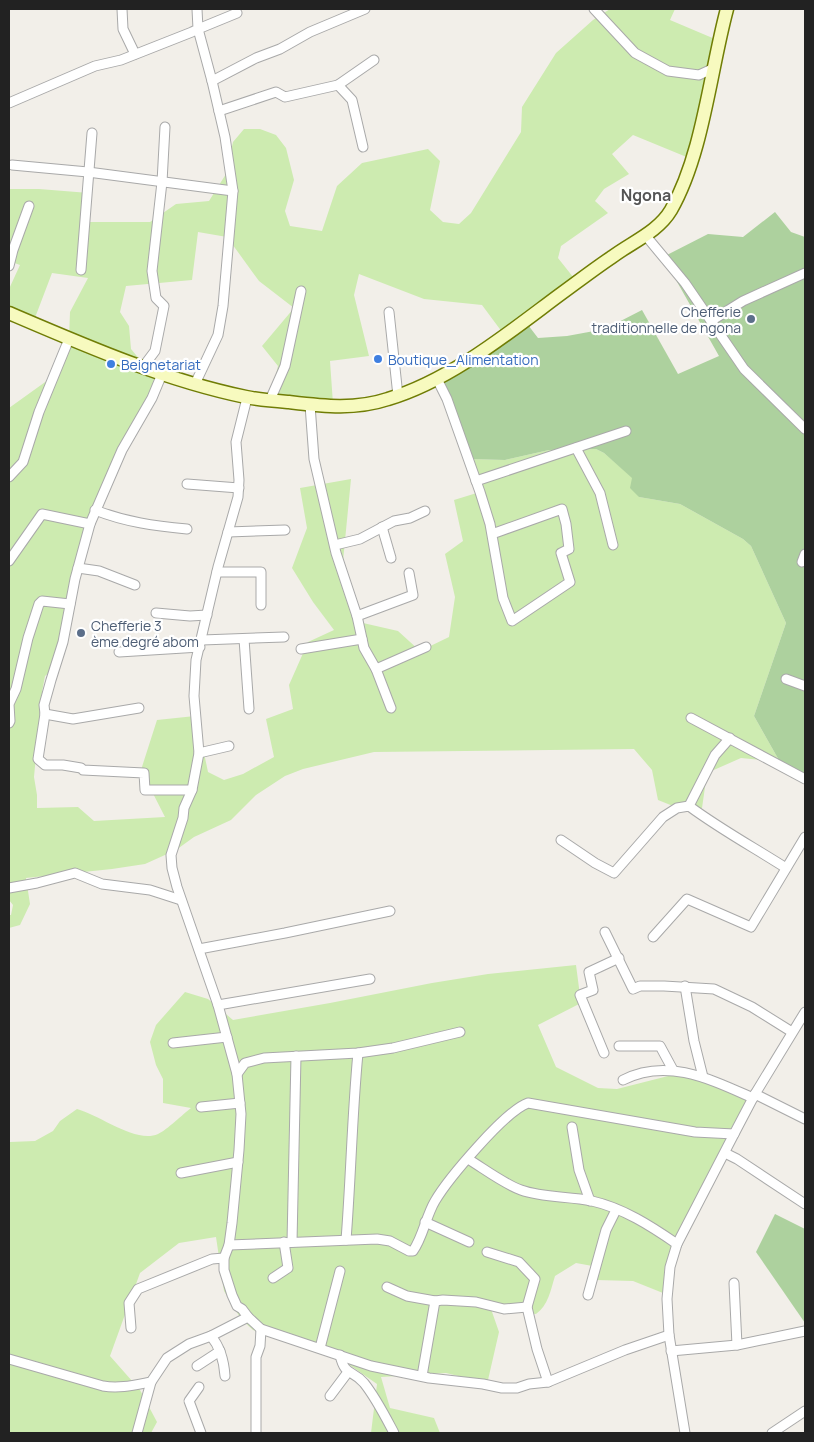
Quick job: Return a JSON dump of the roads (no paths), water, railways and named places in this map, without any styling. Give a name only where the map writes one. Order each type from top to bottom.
[{"type":"street","points":[[122,9],[123,29],[134,54]]},
{"type":"street","points":[[195,384],[218,335],[223,306],[233,191],[231,169],[219,111],[198,29],[197,9]]},
{"type":"street","points":[[212,81],[256,58],[280,49],[310,32],[365,9]]},
{"type":"street","points":[[594,9],[635,53],[668,71],[699,75],[714,68]]},
{"type":"street","points":[[9,313],[114,357],[162,374],[247,398],[310,405],[352,407],[398,396],[437,379],[505,336],[611,257],[646,236],[661,224],[670,212],[680,192],[697,142],[727,9]]},
{"type":"street","points":[[9,103],[94,66],[134,54],[237,13]]},
{"type":"street","points":[[219,111],[276,92],[285,97],[338,85],[374,60]]},
{"type":"street","points":[[338,85],[352,100],[362,147]]},
{"type":"street","points":[[143,367],[155,351],[164,306],[156,298],[152,271],[162,182],[165,127]]},
{"type":"street","points":[[81,270],[92,133]]},
{"type":"street","points":[[12,165],[88,172],[233,191]]},
{"type":"street","points":[[9,266],[29,206]]},
{"type":"street","points":[[646,236],[685,283],[744,369],[805,430]]},
{"type":"street","points":[[711,321],[742,301],[805,273]]},
{"type":"street","points":[[270,400],[285,366],[301,291]]},
{"type":"street","points":[[389,312],[398,396]]},
{"type":"street","points":[[9,477],[23,462],[39,412],[70,339]]},
{"type":"street","points":[[162,374],[148,406],[122,450],[90,524],[78,568],[63,642],[44,705],[45,714],[38,759],[45,764],[63,765],[83,770],[144,773],[145,790],[192,790]]},
{"type":"street","points":[[437,379],[447,399],[476,481],[492,534],[503,598],[512,621],[570,582],[561,552],[569,549],[562,509],[492,534]]},
{"type":"street","points":[[247,398],[236,442],[239,488],[196,660],[194,687],[199,753],[192,790],[184,808],[183,818],[171,854],[172,868],[181,900],[218,1005],[238,1074],[240,1104],[238,1162],[229,1245],[224,1258],[224,1270],[232,1295],[237,1306],[262,1329],[371,1366],[502,1388],[518,1388],[529,1384],[548,1382],[625,1350],[669,1335]]},
{"type":"street","points":[[310,405],[314,459],[335,545],[357,616],[364,648],[376,669],[391,708]]},
{"type":"street","points":[[476,481],[626,431]]},
{"type":"street","points":[[576,448],[600,494],[613,545]]},
{"type":"street","points":[[187,484],[239,488]]},
{"type":"street","points":[[95,510],[116,518],[187,529]]},
{"type":"street","points":[[335,545],[360,539],[394,521],[410,518],[425,511]]},
{"type":"street","points":[[9,561],[42,514],[90,524]]},
{"type":"street","points":[[382,527],[390,558]]},
{"type":"street","points":[[228,532],[285,530]]},
{"type":"street","points":[[78,568],[99,572],[135,585]]},
{"type":"street","points":[[217,572],[261,572],[260,605]]},
{"type":"street","points":[[357,616],[413,595],[409,573]]},
{"type":"street","points":[[9,723],[9,704],[16,690],[28,638],[39,604],[42,601],[70,604]]},
{"type":"street","points":[[156,613],[190,616],[207,615]]},
{"type":"street","points":[[119,652],[244,639],[284,637]]},
{"type":"street","points":[[244,639],[249,709]]},
{"type":"street","points":[[301,649],[362,639]]},
{"type":"street","points":[[376,669],[426,647]]},
{"type":"street","points":[[786,679],[805,686]]},
{"type":"street","points":[[45,714],[73,719],[139,708]]},
{"type":"street","points":[[691,718],[805,779]]},
{"type":"street","points":[[689,806],[715,755],[730,738]]},
{"type":"street","points":[[199,753],[229,746]]},
{"type":"street","points":[[561,840],[595,863],[614,872],[663,818],[677,808],[689,806],[714,825],[734,835],[786,868]]},
{"type":"street","points":[[653,937],[687,899],[751,927],[805,837]]},
{"type":"street","points":[[9,888],[75,873],[102,884],[150,890],[181,900]]},
{"type":"street","points":[[199,949],[390,911]]},
{"type":"street","points":[[605,932],[633,989],[640,986],[685,986],[714,989],[752,1007],[792,1032]]},
{"type":"street","points":[[604,1053],[580,995],[593,990],[589,972],[619,958]]},
{"type":"street","points":[[218,1005],[370,980]]},
{"type":"street","points":[[685,986],[694,1041],[703,1077]]},
{"type":"street","points":[[685,1433],[669,1335],[667,1299],[670,1267],[677,1244],[754,1096],[805,1012]]},
{"type":"street","points":[[238,1074],[245,1064],[264,1058],[358,1053],[393,1048],[460,1032]]},
{"type":"street","points":[[173,1043],[227,1037]]},
{"type":"street","points":[[619,1046],[660,1046],[673,1070]]},
{"type":"street","points":[[346,1240],[351,1175],[352,1115],[358,1053]]},
{"type":"street","points":[[273,1278],[288,1268],[296,1056]]},
{"type":"street","points":[[623,1080],[634,1074],[673,1070],[703,1077],[754,1096],[805,1119]]},
{"type":"street","points":[[229,1245],[377,1239],[390,1241],[409,1251],[413,1251],[436,1200],[468,1159],[514,1110],[528,1103],[695,1132],[734,1134]]},
{"type":"street","points":[[200,1107],[240,1104]]},
{"type":"street","points":[[572,1127],[579,1170],[590,1201]]},
{"type":"street","points":[[725,1153],[805,1204]]},
{"type":"street","points":[[468,1159],[519,1189],[563,1198],[590,1201],[616,1210],[647,1223],[677,1244]]},
{"type":"street","points":[[181,1173],[238,1162]]},
{"type":"street","points":[[588,1295],[606,1230],[616,1210]]},
{"type":"street","points":[[425,1222],[468,1242]]},
{"type":"street","points":[[487,1252],[519,1262],[535,1279],[527,1307],[537,1350],[548,1382]]},
{"type":"street","points":[[131,1328],[130,1303],[138,1289],[212,1259],[224,1258]]},
{"type":"street","points":[[320,1348],[340,1271]]},
{"type":"street","points":[[734,1283],[737,1345]]},
{"type":"street","points":[[387,1287],[407,1296],[435,1301],[476,1302],[504,1309],[527,1307]]},
{"type":"street","points":[[422,1376],[435,1301]]},
{"type":"street","points":[[137,1433],[152,1382],[167,1358],[189,1344],[211,1336],[248,1317]]},
{"type":"street","points":[[256,1433],[256,1358],[262,1329]]},
{"type":"street","points":[[671,1351],[737,1345],[805,1331]]},
{"type":"street","points":[[211,1336],[218,1345],[224,1364],[225,1376]]},
{"type":"street","points":[[197,1366],[220,1351]]},
{"type":"street","points":[[340,1355],[343,1366],[366,1386],[394,1433]]},
{"type":"street","points":[[9,1359],[103,1386],[116,1388],[152,1382]]},
{"type":"street","points":[[330,1396],[348,1372]]},
{"type":"street","points":[[199,1388],[188,1401],[201,1433]]},
{"type":"street","points":[[772,1433],[805,1411]]},
{"type":"place","name":"Chefferie traditionnelle de ngona","points":[[751,319]]},
{"type":"place","name":"Boutique_Alimentation","points":[[378,359]]},
{"type":"place","name":"Beignetariat","points":[[111,364]]},
{"type":"place","name":"Chefferie 3 ème degré abom","points":[[81,633]]},
{"type":"district","name":"Ngona","points":[[646,195]]}]
